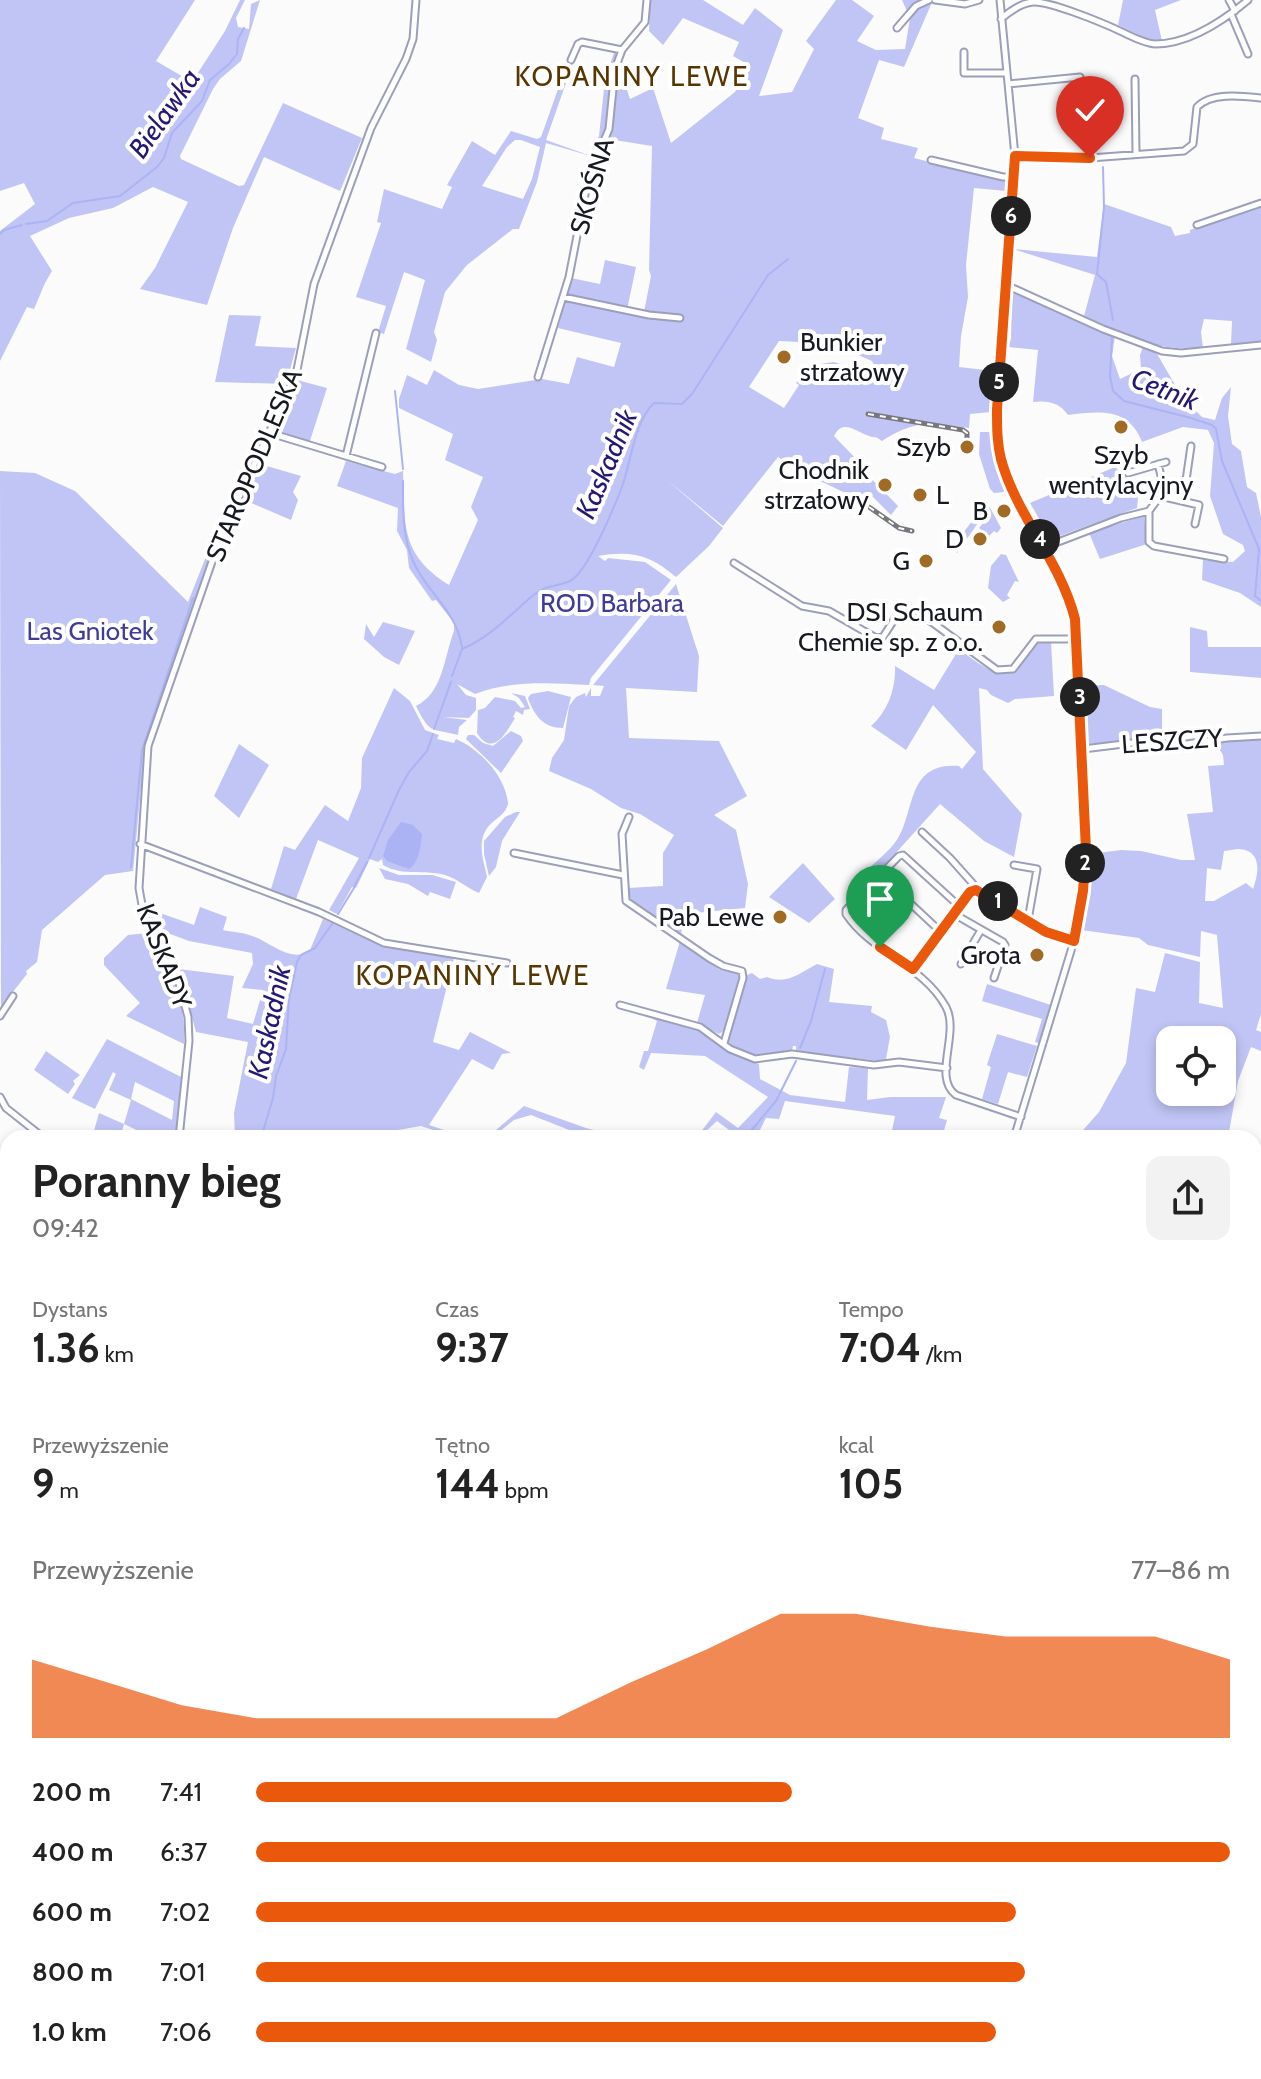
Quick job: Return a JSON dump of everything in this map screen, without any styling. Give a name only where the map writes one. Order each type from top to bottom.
[{"type":"street","name":"STAROPODLESKA","points":[[138,869],[148,746],[222,533],[296,375],[314,284],[371,128],[409,50],[416,0]]},
{"type":"street","name":"SKOŚNA","points":[[538,377],[563,297],[588,179],[609,129],[615,69],[622,50],[645,22],[647,0]]},
{"type":"street","points":[[897,28],[916,6],[932,0],[965,4],[979,0]]},
{"type":"street","points":[[1000,0],[1015,156],[997,409],[998,446],[1008,479],[1068,594],[1078,639],[1086,860],[1074,941],[1017,1130]]},
{"type":"street","points":[[1229,0],[1248,54]]},
{"type":"street","points":[[1001,19],[1023,4],[1038,2],[1155,44],[1196,34],[1248,0]]},
{"type":"street","points":[[571,60],[582,42],[622,50]]},
{"type":"street","points":[[964,52],[964,73],[1006,73]]},
{"type":"street","points":[[1008,84],[1080,77]]},
{"type":"street","points":[[1135,79],[1136,153]]},
{"type":"street","points":[[1015,156],[1090,158],[1184,151],[1190,148],[1195,137],[1197,107],[1206,99],[1261,98]]},
{"type":"street","points":[[931,160],[1014,177]]},
{"type":"street","points":[[1197,225],[1261,203]]},
{"type":"street","points":[[1006,285],[1103,329],[1162,351],[1181,353],[1261,345]]},
{"type":"street","points":[[563,297],[649,315],[680,318]]},
{"type":"street","points":[[346,456],[376,333]]},
{"type":"street","points":[[270,433],[382,467]]},
{"type":"street","points":[[1183,501],[1191,446]]},
{"type":"street","points":[[1128,473],[1166,462]]},
{"type":"street","points":[[1158,464],[1163,484],[1157,492],[1160,496]]},
{"type":"street","points":[[1160,496],[1199,505],[1195,524]]},
{"type":"street","points":[[1160,496],[1149,511],[1149,542],[1154,546],[1224,559]]},
{"type":"street","points":[[1045,547],[1121,518],[1149,511]]},
{"type":"street","points":[[734,563],[802,606],[829,611],[876,638],[883,637],[899,612],[916,610],[997,670],[1013,669],[1036,639],[1078,639]]},
{"type":"street","name":"LESZCZY","points":[[1083,749],[1140,742],[1180,745],[1261,736]]},
{"type":"street","points":[[629,817],[622,834],[626,901],[723,966],[742,971],[743,978],[724,1044]]},
{"type":"street","points":[[922,832],[950,858],[976,890],[1046,932],[1074,941]]},
{"type":"street","points":[[140,844],[326,915],[384,943],[507,963]]},
{"type":"street","points":[[514,853],[623,875]]},
{"type":"street","points":[[959,906],[906,856],[899,856],[846,910],[846,914],[864,934],[913,969],[948,1010],[950,1032],[946,1082],[953,1093],[1021,1117]]},
{"type":"street","points":[[1014,865],[1037,869],[1028,920]]},
{"type":"street","name":"KASKADY","points":[[138,869],[144,916],[179,983],[188,1017],[188,1054],[180,1130]]},
{"type":"street","points":[[881,876],[940,931]]},
{"type":"street","points":[[913,969],[970,892],[976,890]]},
{"type":"street","points":[[954,914],[1005,945],[994,978]]},
{"type":"street","points":[[961,964],[981,930]]},
{"type":"street","points":[[0,1016],[13,996]]},
{"type":"street","points":[[620,1005],[700,1027],[730,1049],[755,1059],[792,1054],[874,1065],[899,1062],[947,1068]]},
{"type":"street","points":[[0,1097],[6,1108],[34,1130]]},
{"type":"green space","points":[[0,0],[195,0],[156,61],[192,82],[225,31],[240,0],[245,0],[236,18],[238,27],[249,29],[251,4],[260,0],[241,61],[213,89],[181,159],[239,186],[244,185],[283,103],[362,138],[340,191],[264,157],[233,228],[207,305],[140,289],[155,268],[188,202],[153,187],[113,208],[69,218],[30,236],[52,271],[34,309],[27,307],[0,361],[0,231],[35,204],[24,183],[0,191]]},
{"type":"green space","name":"ROD Barbara","points":[[650,0],[703,0],[743,25],[755,8],[783,30],[759,96],[792,92],[814,49],[806,41],[836,0],[852,0],[874,16],[857,41],[876,50],[905,49],[910,18],[902,0],[933,0],[904,67],[879,60],[858,118],[884,128],[881,139],[918,148],[914,158],[1007,182],[1006,191],[974,188],[966,265],[968,297],[961,336],[959,367],[994,371],[991,412],[970,414],[969,428],[924,424],[905,429],[882,441],[846,427],[838,431],[834,436],[898,506],[891,515],[873,497],[863,498],[860,502],[778,457],[723,526],[667,480],[723,528],[676,577],[640,556],[598,556],[605,561],[608,558],[645,562],[671,580],[591,678],[589,685],[517,684],[475,694],[457,684],[466,695],[476,698],[476,710],[469,718],[443,717],[467,720],[459,727],[458,735],[436,730],[428,726],[416,706],[425,700],[437,683],[454,623],[436,600],[432,601],[409,568],[407,550],[397,531],[398,508],[337,486],[346,461],[395,474],[403,471],[405,522],[413,549],[433,573],[449,585],[478,520],[471,507],[483,477],[445,460],[453,434],[399,408],[407,375],[427,385],[434,370],[459,385],[478,389],[542,379],[569,384],[577,357],[614,367],[621,343],[558,328],[571,278],[600,284],[605,260],[636,267],[627,310],[644,312],[651,276],[652,146],[608,139],[617,68],[619,66],[630,99],[653,88],[671,143],[735,92],[749,65],[733,56],[739,42],[683,18],[663,45],[649,31]],"holes":[[[779,341],[814,347],[828,341],[839,345],[872,361],[878,377],[834,362],[808,366],[784,408],[749,387]]]},
{"type":"green space","points":[[1123,0],[1181,0],[1155,10],[1162,41],[1145,38],[1118,25]]},
{"type":"green space","points":[[612,51],[618,52],[610,80],[604,132],[594,157],[546,143],[537,182],[519,229],[513,229],[467,265],[445,292],[434,332],[437,340],[431,362],[406,349],[425,280],[404,272],[384,334],[378,332],[386,306],[356,297],[381,223],[377,222],[384,189],[442,209],[452,187],[447,185],[472,141],[495,155],[511,131],[537,139],[541,137],[568,61],[573,63],[546,140],[591,156],[599,136],[605,79],[614,53]],"holes":[[[515,140],[540,147],[523,199],[482,186],[507,147]]]},
{"type":"green space","points":[[1104,204],[1171,227],[1175,236],[1261,206],[1261,341],[1231,344],[1232,321],[1204,319],[1201,332],[1203,348],[1172,348],[1126,337],[1084,316],[1095,275],[1013,249],[1097,257]]},
{"type":"green space","points":[[1012,291],[1115,336],[1112,356],[1120,379],[1141,369],[1143,347],[1156,352],[1189,409],[1202,417],[1215,420],[1222,398],[1231,387],[1228,416],[1232,444],[1241,451],[1247,487],[1256,493],[1261,517],[1261,607],[1240,593],[1202,580],[1203,560],[1233,562],[1245,551],[1243,545],[1223,534],[1210,496],[1214,443],[1208,430],[1183,427],[1142,442],[1129,422],[1121,417],[1102,413],[1068,415],[1053,403],[1033,402],[1038,350],[1008,347],[1011,339]]},
{"type":"green space","points":[[229,315],[261,316],[255,346],[296,348],[286,384],[215,382]]},
{"type":"green space","points":[[297,380],[327,388],[309,444],[273,432]]},
{"type":"green space","points":[[980,432],[994,432],[998,460],[1009,486],[1004,492],[994,493],[990,489],[979,454]]},
{"type":"green space","name":"Las Gniotek","points":[[261,444],[219,534],[145,747],[133,871],[105,875],[42,930],[37,962],[26,971],[27,974],[1,1007],[0,471],[35,473],[75,491],[188,602],[227,504],[253,449]]},
{"type":"green space","points":[[260,464],[301,476],[293,492],[298,500],[291,520],[242,499]]},
{"type":"green space","points":[[1115,467],[1139,488],[1137,508],[1051,539],[1030,503]]},
{"type":"green space","points":[[987,502],[1001,528],[989,536],[979,528],[984,522],[980,520],[957,553],[952,547]]},
{"type":"green space","points":[[1144,516],[1147,544],[1100,559],[1089,533]]},
{"type":"green space","points":[[1001,554],[1006,555],[1019,582],[1015,581],[1007,595],[1010,598],[1003,602],[988,588],[991,566]]},
{"type":"green space","points":[[676,584],[699,656],[697,692],[626,688],[629,738],[719,741],[747,796],[714,815],[736,830],[748,884],[745,908],[685,914],[681,934],[633,903],[628,888],[663,886],[663,853],[674,835],[640,814],[621,808],[591,789],[549,771],[552,758],[564,740],[569,706],[576,697],[585,693],[586,697],[591,688],[591,696],[600,696],[604,686],[593,685]]},
{"type":"green space","points":[[383,622],[415,631],[399,665],[384,657],[364,639],[366,624],[374,637]]},
{"type":"green space","points":[[1190,627],[1207,631],[1208,647],[1261,647],[1261,678],[1190,672]]},
{"type":"green space","points":[[1051,641],[1054,696],[1015,699],[1008,703],[979,688],[983,769],[1022,814],[1014,857],[984,841],[940,804],[866,886],[858,879],[894,844],[920,782],[928,773],[941,767],[959,766],[962,769],[976,752],[933,705],[906,750],[871,726],[890,699],[895,666],[934,690],[959,649],[986,668],[1009,673],[1017,671],[1034,644]]},
{"type":"green space","points":[[1104,685],[1150,707],[1162,709],[1162,741],[1139,739],[1088,744],[1085,686]]},
{"type":"green space","points":[[394,688],[410,701],[425,730],[439,735],[437,739],[454,743],[456,739],[474,750],[491,766],[503,784],[508,804],[482,839],[487,877],[479,893],[445,875],[398,871],[383,865],[382,859],[378,862],[370,859],[356,888],[352,887],[337,914],[329,910],[359,858],[318,840],[296,899],[271,889],[284,846],[295,850],[325,805],[348,821],[361,788],[362,758]]},
{"type":"green space","points":[[548,691],[571,697],[563,728],[545,723],[530,704],[528,698],[531,694]]},
{"type":"green space","points":[[511,693],[525,696],[530,709],[524,710],[523,715],[516,711],[503,736],[494,743],[488,743],[477,733],[478,710],[485,708],[495,697],[515,701],[521,708],[525,707]]},
{"type":"green space","points":[[511,731],[521,736],[523,741],[501,773],[466,739],[468,735],[474,735],[483,743],[493,746]]},
{"type":"green space","points":[[1261,739],[1261,1014],[1256,1030],[1261,1032],[1261,1051],[1251,1047],[1236,1092],[1236,1026],[1156,1026],[1156,1106],[1234,1106],[1229,1130],[1083,1130],[1099,1112],[1126,1063],[1136,988],[1155,992],[1165,953],[1200,962],[1199,1003],[1223,1008],[1217,935],[1201,931],[1200,957],[1148,945],[1139,938],[1081,930],[1090,854],[1141,851],[1195,860],[1187,814],[1213,812],[1208,766],[1224,765],[1223,755],[1215,742]],"holes":[[[1238,849],[1251,853],[1257,862],[1253,889],[1246,883],[1214,901],[1205,901],[1207,868],[1221,870],[1224,851]]]},
{"type":"green space","points":[[239,744],[269,765],[239,818],[214,796]]},
{"type":"green space","points":[[520,812],[502,841],[496,867],[489,876],[484,841],[505,817]]},
{"type":"green space","points":[[803,863],[835,899],[809,923],[769,897]]},
{"type":"green space","points":[[379,868],[399,875],[432,875],[456,882],[450,899],[430,892],[428,896],[408,884],[385,879]]},
{"type":"green space","points":[[200,907],[227,917],[223,930],[243,933],[295,955],[310,950],[323,919],[377,944],[454,958],[433,1042],[459,1050],[470,1032],[511,1053],[502,1054],[493,1070],[472,1059],[429,1125],[444,1130],[421,1126],[398,1130],[235,1130],[234,1113],[248,1042],[196,1032],[179,969],[234,976],[227,1018],[253,1024],[263,990],[242,988],[253,964],[252,953],[189,941],[162,931],[179,964],[175,966],[146,908],[194,925]]},
{"type":"green space","points":[[148,933],[175,985],[182,1011],[184,1044],[126,1016],[140,1003],[104,965],[104,958],[128,935]]},
{"type":"green space","points":[[680,941],[720,970],[740,973],[725,1030],[719,1034],[697,1023],[705,995],[666,989]]},
{"type":"green space","points":[[817,964],[834,969],[829,1002],[872,1006],[871,1012],[886,1020],[890,1037],[886,1059],[880,1061],[796,1051],[796,1046],[792,1050],[756,1055],[732,1047],[728,1040],[747,975],[752,973],[760,979],[781,980]]},
{"type":"green space","points":[[987,984],[1051,1005],[1039,1043],[1035,1042],[1042,1019],[982,1001]]},
{"type":"green space","points":[[653,1019],[700,1030],[725,1050],[759,1064],[760,1079],[790,1095],[845,1102],[849,1067],[868,1068],[867,1100],[946,1097],[939,1118],[947,1120],[944,1130],[892,1130],[895,1116],[785,1101],[779,1119],[766,1118],[760,1130],[729,1130],[717,1121],[707,1130],[702,1130],[716,1112],[738,1128],[768,1097],[705,1056],[651,1053],[644,1070],[639,1067],[644,1051],[648,1051],[657,1021]]},
{"type":"green space","points":[[997,1034],[1037,1046],[1027,1077],[1008,1072],[998,1104],[982,1099],[991,1067],[987,1065]]},
{"type":"green space","points":[[107,1039],[181,1077],[177,1130],[136,1130],[124,1124],[131,1100],[109,1090],[116,1074],[113,1072],[95,1109],[72,1098]],"holes":[[[135,1082],[174,1101],[172,1120],[131,1099]]]},
{"type":"green space","points":[[46,1051],[80,1075],[73,1081],[75,1084],[68,1094],[34,1070]]},
{"type":"green space","points":[[524,1106],[594,1130],[569,1130],[531,1115],[496,1130]]},
{"type":"green space","points":[[99,1113],[124,1124],[122,1130],[94,1130]]},
{"type":"shaded area","points":[[401,822],[413,825],[422,834],[417,858],[409,869],[387,861],[383,856],[388,840]]},
{"type":"waterway","name":"Bielawka","points":[[26,224],[47,221],[73,203],[120,196],[157,167],[164,158],[172,133],[202,101],[210,80],[237,54],[238,39],[244,28]]},
{"type":"waterway","name":"Cetnik","points":[[1103,167],[1104,207],[1097,274],[1106,282],[1113,320]]},
{"type":"waterway","name":"Bielawka","points":[[0,234],[22,225]]},
{"type":"waterway","name":"Kaskadnik","points":[[452,676],[462,649],[490,633],[537,593],[570,581],[577,575],[593,551],[614,506],[638,430],[648,411],[654,403],[682,404],[692,394],[768,275],[788,259]]},
{"type":"waterway","name":"Cetnik","points":[[1112,338],[1110,376],[1113,391],[1124,401],[1191,418],[1216,429],[1222,461],[1259,549],[1255,596],[1261,601]]},
{"type":"waterway","points":[[395,391],[403,469]]},
{"type":"waterway","points":[[403,481],[404,521],[409,551],[419,573],[454,622],[462,647]]},
{"type":"waterway","points":[[131,867],[142,750],[193,598]]},
{"type":"waterway","name":"Kaskadnik","points":[[434,729],[451,682]]},
{"type":"waterway","name":"Kaskadnik","points":[[369,858],[399,790],[427,751],[433,734]]},
{"type":"waterway","name":"Kaskadnik","points":[[354,887],[367,862]]},
{"type":"waterway","name":"Kaskadnik","points":[[338,914],[354,888]]},
{"type":"waterway","name":"Kaskadnik","points":[[263,1130],[286,1049],[289,999],[297,962],[301,955],[315,948],[332,924]]},
{"type":"waterway","points":[[800,1048],[825,969]]},
{"type":"waterway","points":[[752,1130],[776,1101],[796,1061]]},
{"type":"railway","points":[[868,414],[963,430],[967,433],[967,439]]},
{"type":"railway","points":[[869,507],[899,528],[912,531]]},
{"type":"place","name":"Bunkier strzałowy","points":[[784,357]]},
{"type":"place","name":"Szyb wentylacyjny","points":[[1121,427]]},
{"type":"place","name":"Szyb","points":[[967,447]]},
{"type":"place","name":"Chodnik strzałowy","points":[[885,485]]},
{"type":"place","name":"L","points":[[920,495]]},
{"type":"place","name":"B","points":[[1004,511]]},
{"type":"place","name":"D","points":[[980,539]]},
{"type":"place","name":"G","points":[[926,561]]},
{"type":"place","name":"DSI Schaum Chemie sp. z o.o.","points":[[999,627]]},
{"type":"place","name":"Pab Lewe","points":[[780,917]]},
{"type":"place","name":"Grota","points":[[1037,955]]},
{"type":"district","name":"KOPANINY LEWE","points":[[632,76]]},
{"type":"district","name":"KOPANINY LEWE","points":[[473,975]]},
{"type":"route","points":[[880,947],[913,969],[970,892],[976,890],[1046,932],[1074,941],[1077,931],[1086,850],[1075,619],[1065,586],[1005,471],[998,446],[997,409],[1015,156],[1090,158]]}]
